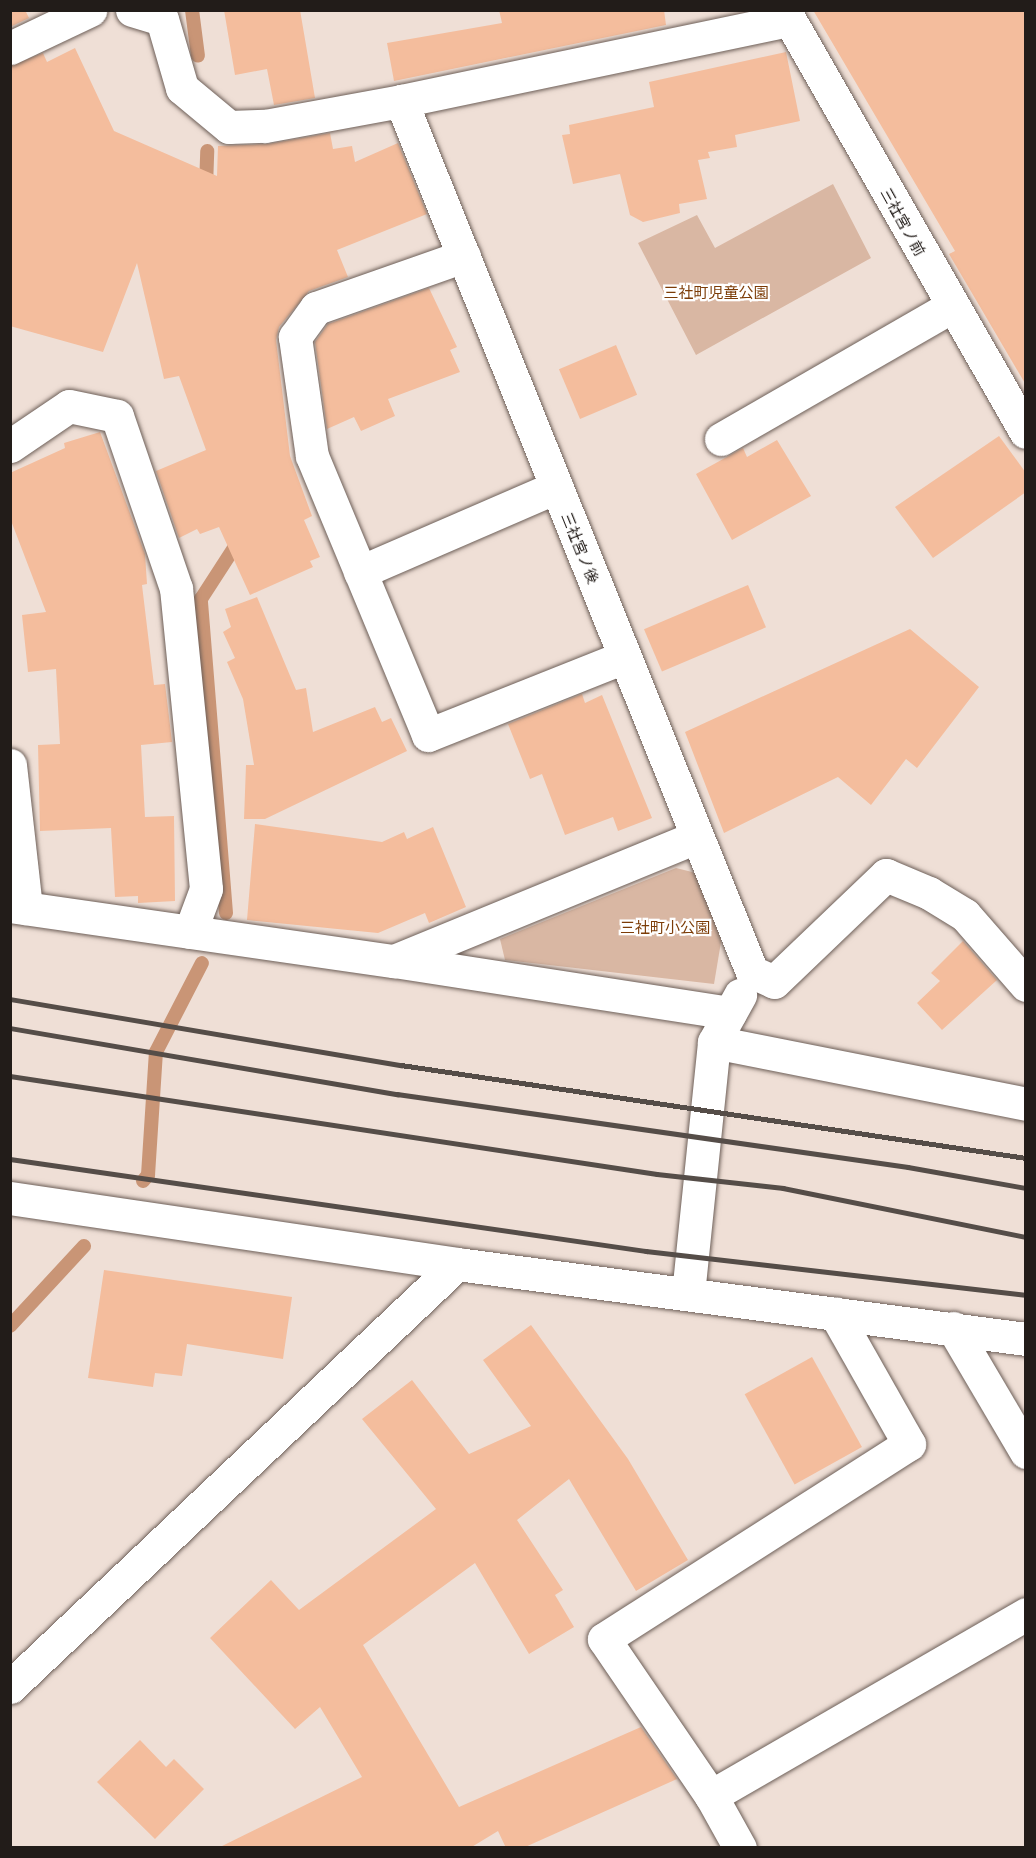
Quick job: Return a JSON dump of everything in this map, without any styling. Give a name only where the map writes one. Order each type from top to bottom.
[{"type":"street","points":[[10,48],[90,10]]},
{"type":"street","points":[[132,10],[162,19],[182,88],[229,127],[266,126],[401,101],[787,15]]},
{"type":"street","name":"三社宮ノ前","points":[[787,15],[951,307],[1026,432]]},
{"type":"street","name":"三社宮ノ後","points":[[401,101],[696,837],[763,977]]},
{"type":"street","points":[[464,256],[316,308],[295,337],[312,456],[429,735],[624,657]]},
{"type":"street","points":[[721,439],[951,307]]},
{"type":"street","points":[[10,446],[69,406],[117,416],[176,588],[206,889],[190,932]]},
{"type":"street","points":[[360,572],[556,487]]},
{"type":"street","points":[[10,765],[18,907],[394,960],[730,1013]]},
{"type":"street","points":[[394,960],[696,837]]},
{"type":"street","points":[[688,1294],[714,1042],[730,1013],[763,977],[886,875],[930,893],[965,915],[1026,985]]},
{"type":"street","points":[[714,1042],[1026,1104]]},
{"type":"street","points":[[10,1198],[457,1264],[1026,1339]]},
{"type":"street","points":[[10,1687],[457,1264]]},
{"type":"street","points":[[740,1848],[711,1796],[604,1639],[909,1444],[835,1313]]},
{"type":"street","points":[[953,1328],[1026,1452]]},
{"type":"street","points":[[711,1796],[1026,1614]]},
{"type":"green space","name":"三社町児童公園","points":[[833,184],[871,258],[696,355],[638,243],[697,215],[715,248]]},
{"type":"green space","name":"三社町小公園","points":[[676,868],[696,873],[723,930],[714,984],[505,960],[500,939]]},
{"type":"building","points":[[10,10],[25,10],[29,18],[10,27]]},
{"type":"building","points":[[224,10],[300,10],[315,98],[274,105],[267,69],[235,75]]},
{"type":"building","points":[[499,10],[664,10],[666,25],[394,81],[387,43],[502,23]]},
{"type":"building","points":[[813,10],[1026,10],[1026,385],[949,254],[955,251]]},
{"type":"building","points":[[75,48],[114,131],[217,176],[218,146],[268,144],[330,133],[333,149],[352,146],[355,162],[398,143],[427,214],[337,250],[348,277],[309,291],[279,327],[276,340],[290,456],[312,516],[304,520],[320,557],[310,561],[313,567],[250,595],[219,527],[200,534],[197,529],[179,538],[156,471],[206,450],[179,376],[164,379],[137,263],[103,352],[10,326],[10,66],[43,53],[47,62]]},
{"type":"building","points":[[786,52],[800,121],[735,135],[737,147],[708,152],[710,158],[698,160],[707,199],[679,204],[680,213],[643,222],[630,215],[620,174],[573,184],[562,135],[570,134],[569,125],[654,107],[649,82]]},
{"type":"building","points":[[429,288],[457,347],[450,350],[460,372],[388,399],[395,416],[361,431],[354,417],[327,429],[315,342],[328,324]]},
{"type":"building","points":[[616,345],[637,395],[580,419],[559,369]]},
{"type":"building","points":[[100,432],[145,554],[147,584],[142,585],[154,685],[165,684],[172,742],[141,745],[145,817],[174,816],[175,901],[138,903],[138,896],[115,897],[111,828],[40,831],[38,745],[60,744],[56,669],[28,672],[22,615],[46,612],[10,518],[10,473],[65,448],[64,443]]},
{"type":"building","points":[[999,436],[1026,473],[1026,492],[933,558],[895,507]]},
{"type":"building","points":[[777,440],[811,496],[732,540],[696,474],[743,448],[747,457]]},
{"type":"building","points":[[748,585],[766,627],[662,671],[644,629]]},
{"type":"building","points":[[257,597],[296,690],[306,688],[313,732],[375,707],[382,722],[391,718],[407,751],[265,819],[244,819],[246,765],[254,765],[243,699],[227,662],[235,658],[223,632],[231,627],[225,609]]},
{"type":"building","points":[[910,629],[979,687],[917,768],[906,759],[871,805],[838,777],[724,833],[685,732]]},
{"type":"building","points":[[582,694],[585,703],[602,695],[652,818],[618,831],[613,817],[565,835],[542,774],[530,779],[508,724]]},
{"type":"building","points":[[255,824],[382,842],[404,832],[407,839],[433,827],[466,907],[429,923],[425,913],[378,933],[247,920]]},
{"type":"building","points":[[963,941],[997,980],[942,1030],[917,1003],[940,981],[931,973]]},
{"type":"building","points":[[104,1270],[292,1297],[283,1359],[187,1344],[182,1376],[155,1373],[153,1387],[88,1378]]},
{"type":"building","points":[[531,1325],[628,1459],[688,1560],[636,1591],[569,1479],[517,1520],[563,1590],[555,1595],[574,1627],[529,1654],[475,1563],[363,1645],[459,1807],[641,1727],[677,1779],[523,1848],[506,1848],[498,1831],[470,1848],[218,1848],[362,1777],[320,1707],[295,1729],[210,1638],[271,1580],[299,1610],[436,1509],[362,1419],[412,1380],[469,1454],[531,1426],[483,1360]]},
{"type":"building","points":[[812,1357],[862,1447],[795,1484],[745,1394]]},
{"type":"building","points":[[140,1740],[166,1767],[174,1759],[204,1789],[155,1839],[97,1782]]},
{"type":"waterway","points":[[192,10],[198,56]]},
{"type":"waterway","points":[[206,187],[207,151]]},
{"type":"waterway","points":[[226,913],[201,599],[236,545],[236,537]]},
{"type":"waterway","points":[[143,1181],[148,1175],[156,1052],[202,963]]},
{"type":"waterway","points":[[10,1326],[84,1246]]},
{"type":"railway","points":[[10,999],[401,1065],[1026,1158]]},
{"type":"railway","points":[[10,1028],[397,1094],[908,1167],[1026,1188]]},
{"type":"railway","points":[[10,1076],[657,1174],[783,1188],[1026,1237]]},
{"type":"railway","points":[[10,1159],[646,1251],[1026,1295]]}]
